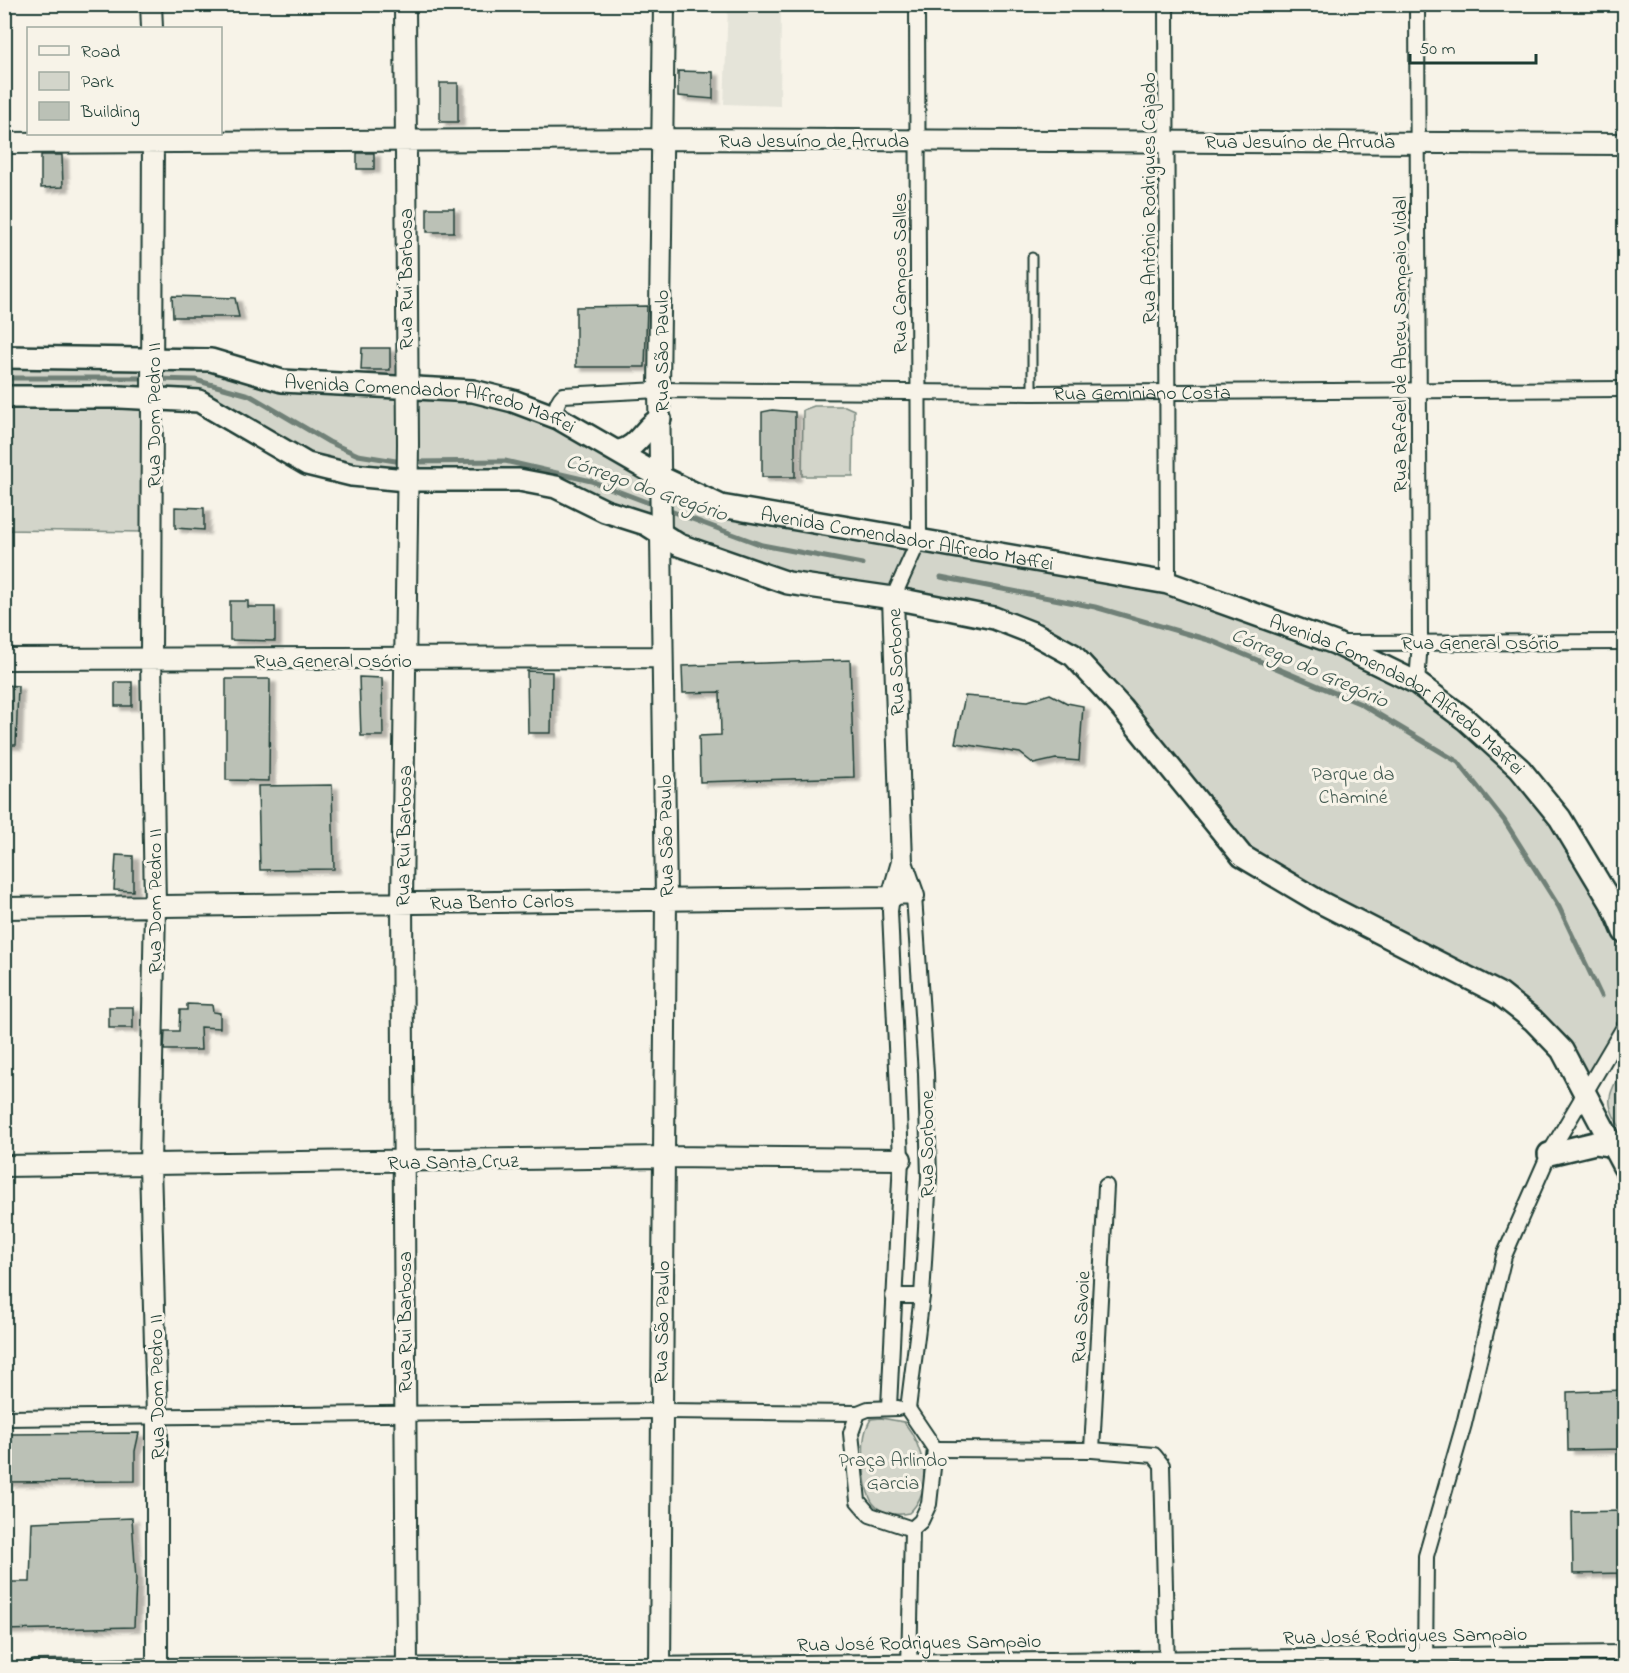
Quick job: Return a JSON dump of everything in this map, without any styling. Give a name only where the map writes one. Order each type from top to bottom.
[{"type":"main road","name":"Avenida Comendador Alfredo Maffei","points":[[4,357],[152,363],[211,360],[282,381],[473,392],[513,400],[558,418],[619,451],[662,485],[721,506],[1168,583],[1335,643],[1417,683],[1465,719],[1520,769],[1560,818],[1619,910],[1624,932]]},
{"type":"main road","points":[[4,397],[153,395],[199,401],[307,464],[352,475],[519,480],[556,487],[605,511],[646,524],[679,545],[788,583],[893,598],[994,618],[1035,634],[1073,655],[1121,707],[1242,856],[1318,902],[1437,960],[1500,994],[1533,1020],[1562,1050],[1624,1167]]},
{"type":"main road","points":[[619,451],[626,450],[640,439],[649,424],[660,419]]},
{"type":"main road","points":[[1549,1154],[1594,1143],[1614,1146]]},
{"type":"street","points":[[151,4],[152,27]]},
{"type":"street","name":"Rua Rui Barbosa","points":[[405,4],[408,444],[402,902],[407,1668]]},
{"type":"street","name":"Rua São Paulo","points":[[660,1667],[660,1411],[666,899],[659,390],[664,4]]},
{"type":"street","name":"Rua Campos Salles","points":[[917,4],[919,540]]},
{"type":"street","name":"Rua Antônio Rodrigues Cajado","points":[[1166,4],[1168,583]]},
{"type":"street","name":"Rua Rafael de Abreu Sampaio Vidal","points":[[1417,4],[1420,641],[1417,683]]},
{"type":"street","name":"Rua Jesuíno de Arruda","points":[[4,143],[153,137],[405,141],[663,139],[1419,141],[1624,144]]},
{"type":"street","name":"Rua Dom Pedro II","points":[[153,137],[151,659],[155,906],[150,1166],[157,1416],[157,1667]]},
{"type":"street","name":"Rua Geminiano Costa","points":[[558,418],[555,410],[563,395],[659,390],[1032,393],[1624,389]]},
{"type":"street","name":"Rua Sorbone","points":[[908,1409],[922,1296],[929,1177],[926,1073],[914,896],[902,862],[893,598],[919,540]]},
{"type":"street","name":"Rua General Osório","points":[[1335,643],[1624,642]]},
{"type":"street","name":"Rua General Osório","points":[[4,659],[405,660],[662,657]]},
{"type":"street","name":"Rua Sorbone","points":[[890,1407],[893,1296],[901,1159],[892,897],[902,862]]},
{"type":"street","points":[[892,897],[914,896]]},
{"type":"street","name":"Rua Bento Carlos","points":[[4,908],[892,897]]},
{"type":"street","points":[[1425,1661],[1426,1556],[1464,1424],[1504,1256],[1549,1154],[1624,1026]]},
{"type":"street","name":"Rua Santa Cruz","points":[[4,1166],[150,1166],[664,1157],[901,1159]]},
{"type":"street","name":"Rua Savoie","points":[[1092,1450],[1106,1186]]},
{"type":"street","points":[[893,1296],[922,1296]]},
{"type":"street","points":[[4,1418],[660,1411],[858,1413],[890,1407],[908,1409],[934,1449],[929,1504],[921,1521],[912,1529],[909,1665]]},
{"type":"street","points":[[858,1413],[851,1433],[858,1501],[870,1515],[912,1529]]},
{"type":"street","points":[[934,1449],[1092,1450],[1154,1455],[1162,1465],[1167,1663]]},
{"type":"street","name":"Rua José Rodrigues Sampaio","points":[[35,1668],[660,1667],[1425,1661],[1624,1653]]},
{"type":"lane","points":[[1032,257],[1032,393]]},
{"type":"shaded area","points":[[728,5],[781,5],[780,106],[724,104]]},
{"type":"green space","name":"Parque da Chaminé","points":[[5,357],[250,372],[513,401],[721,506],[1168,583],[1417,683],[1520,769],[1624,932],[1624,1027],[1586,1092],[1533,1020],[1242,856],[1121,707],[1035,634],[788,583],[556,487],[352,475],[199,401],[5,397]]},
{"type":"green space","points":[[5,406],[135,406],[141,410],[143,532],[5,530]]},
{"type":"green space","points":[[814,406],[845,406],[854,410],[853,476],[802,476],[803,410]]},
{"type":"green space","points":[[1624,1068],[1624,1134],[1613,1115],[1610,1101],[1613,1087]]},
{"type":"green space","name":"Praça Arlindo Garcia","points":[[881,1418],[904,1422],[921,1455],[924,1480],[922,1492],[909,1513],[886,1513],[879,1509],[873,1503],[866,1487],[863,1453],[865,1435],[871,1419]]},
{"type":"building","points":[[678,71],[713,72],[713,99],[678,96]]},
{"type":"building","points":[[440,83],[458,83],[458,122],[440,122]]},
{"type":"building","points":[[357,153],[374,153],[374,169],[357,169]]},
{"type":"building","points":[[41,155],[62,155],[63,187],[41,188]]},
{"type":"building","points":[[427,208],[454,208],[454,232],[427,232]]},
{"type":"building","points":[[172,296],[235,298],[239,317],[173,317]]},
{"type":"building","points":[[647,306],[645,367],[576,367],[576,307]]},
{"type":"building","points":[[362,348],[390,348],[390,370],[361,370]]},
{"type":"building","points":[[772,410],[795,412],[795,477],[762,477],[762,412]]},
{"type":"building","points":[[175,507],[204,508],[204,530],[175,528]]},
{"type":"building","points":[[230,601],[248,601],[248,607],[275,607],[275,641],[230,640]]},
{"type":"building","points":[[850,660],[854,777],[700,782],[699,736],[721,735],[720,692],[683,693],[682,666]]},
{"type":"building","points":[[527,671],[552,672],[551,733],[528,733]]},
{"type":"building","points":[[359,677],[382,678],[383,736],[361,736]]},
{"type":"building","points":[[226,679],[270,679],[269,781],[226,780]]},
{"type":"building","points":[[115,682],[132,682],[132,706],[115,706]]},
{"type":"building","points":[[4,685],[18,686],[16,745],[4,745]]},
{"type":"building","points":[[1050,694],[1067,703],[1083,706],[1079,761],[1056,759],[1034,764],[1020,753],[955,743],[965,696],[1028,701]]},
{"type":"building","points":[[332,785],[334,869],[260,870],[258,786]]},
{"type":"building","points":[[116,855],[133,856],[133,891],[114,890]]},
{"type":"building","points":[[187,1004],[212,1005],[213,1012],[220,1013],[220,1028],[200,1027],[201,1050],[164,1050],[165,1031],[179,1031],[180,1010],[187,1010]]},
{"type":"building","points":[[109,1007],[133,1007],[133,1028],[109,1028]]},
{"type":"building","points":[[1624,1390],[1624,1449],[1568,1450],[1567,1392]]},
{"type":"building","points":[[139,1433],[135,1451],[135,1481],[4,1482],[8,1434]]},
{"type":"building","points":[[1624,1511],[1624,1573],[1573,1574],[1572,1512]]},
{"type":"building","points":[[132,1518],[136,1580],[134,1627],[4,1630],[4,1582],[30,1582],[32,1522]]},
{"type":"waterway","name":"Córrego do Gregório","points":[[4,378],[148,378]]},
{"type":"waterway","name":"Córrego do Gregório","points":[[157,379],[195,380],[249,395],[329,442],[358,455],[402,462]]},
{"type":"waterway","name":"Córrego do Gregório","points":[[412,462],[505,461],[591,481],[657,506]]},
{"type":"waterway","name":"Córrego do Gregório","points":[[665,509],[762,545],[862,564]]},
{"type":"waterway","name":"Córrego do Gregório","points":[[941,577],[1095,607],[1212,641],[1361,704],[1458,762],[1504,820],[1559,907],[1601,996]]}]
